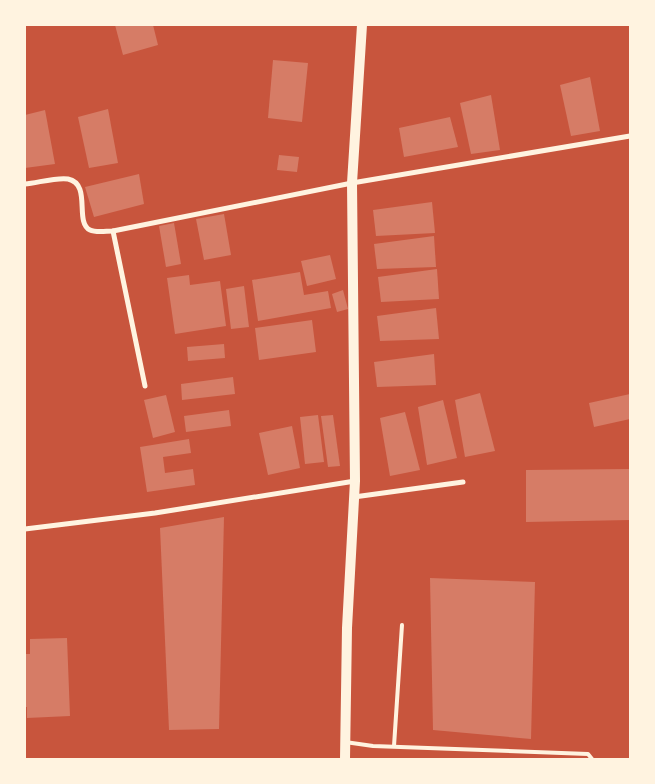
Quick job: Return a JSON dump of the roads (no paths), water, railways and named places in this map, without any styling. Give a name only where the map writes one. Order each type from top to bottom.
[{"type":"main road","points":[[345,759],[347,628],[355,481],[352,183],[362,25]]},
{"type":"street","points":[[25,184],[64,178],[71,180],[78,186],[81,193],[84,222],[87,228],[92,231],[113,231],[352,183],[630,136]]},
{"type":"street","points":[[113,231],[145,386]]},
{"type":"street","points":[[25,529],[155,513],[355,481]]},
{"type":"street","points":[[354,497],[463,482]]},
{"type":"lane","points":[[394,746],[402,625]]},
{"type":"lane","points":[[345,742],[373,746],[588,754],[592,759]]}]
